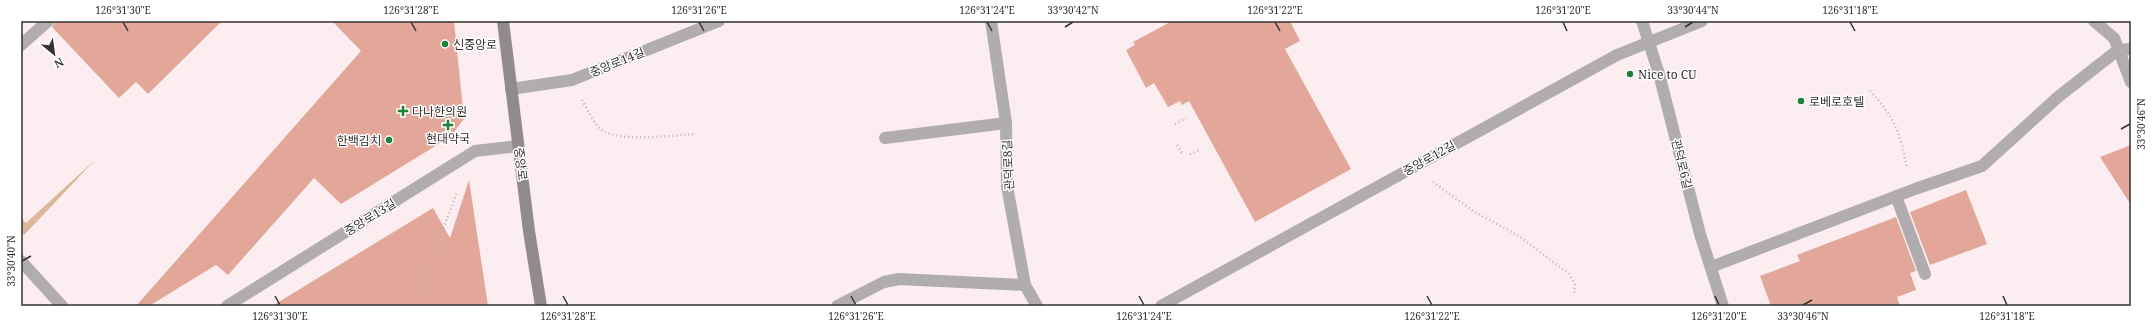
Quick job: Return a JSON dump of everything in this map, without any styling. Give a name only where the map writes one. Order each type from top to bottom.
[{"type":"main road","name":"중앙로","points":[[503,21],[518,146],[541,306]]},
{"type":"street","points":[[21,45],[48,21]]},
{"type":"street","name":"중앙로14길","points":[[511,89],[572,80],[719,21]]},
{"type":"street","name":"관덕로8길","points":[[991,21],[1006,123],[1007,186],[1025,285],[1038,306]]},
{"type":"street","name":"관덕로6길","points":[[1642,21],[1659,74],[1700,234],[1723,306]]},
{"type":"street","name":"중앙로12길","points":[[1161,306],[1617,55],[1691,27],[1702,21]]},
{"type":"street","points":[[2094,21],[2114,38],[2131,82]]},
{"type":"street","points":[[1711,266],[1896,196],[1982,166],[2058,97],[2118,50],[2131,48]]},
{"type":"street","points":[[884,138],[1006,123]]},
{"type":"street","name":"중앙로13길","points":[[228,306],[475,151],[518,146]]},
{"type":"street","points":[[1896,196],[1925,274]]},
{"type":"street","points":[[21,261],[62,306]]},
{"type":"street","points":[[837,306],[884,282],[899,279],[1025,285]]},
{"type":"path","points":[[572,80],[598,128],[609,134],[632,137],[695,134]]},
{"type":"path","points":[[1870,91],[1890,114],[1900,133],[1908,172],[1915,189]]},
{"type":"path","points":[[1175,124],[1186,118]]},
{"type":"path","points":[[1177,145],[1182,153]]},
{"type":"path","points":[[1190,154],[1199,150]]},
{"type":"path","points":[[1419,163],[1429,179],[1473,211],[1518,236],[1569,274],[1575,284],[1574,294]]},
{"type":"path","points":[[412,306],[417,298],[459,186]]},
{"type":"shaded area","points":[[95,160],[24,235],[21,231],[21,218],[26,223]]},
{"type":"building","points":[[55,21],[222,21],[148,94],[136,82],[119,98],[52,27]]},
{"type":"building","points":[[332,21],[454,21],[464,119],[450,137],[341,204],[314,178],[228,275],[216,265],[149,306],[136,306],[361,51]]},
{"type":"building","points":[[1172,21],[1290,21],[1300,41],[1285,49],[1351,169],[1255,222],[1189,101],[1182,105],[1180,101],[1168,107],[1154,83],[1146,88],[1126,50],[1135,45],[1133,42]]},
{"type":"building","points":[[2131,145],[2131,205],[2100,157]]},
{"type":"building","points":[[469,180],[488,306],[272,306],[433,208],[450,238]]},
{"type":"building","points":[[1966,190],[1987,244],[1930,265],[1910,212]]},
{"type":"building","points":[[1896,217],[1916,271],[1910,273],[1916,290],[1897,297],[1900,306],[1771,306],[1760,276],[1800,261],[1797,255]]},
{"type":"place","name":"신중앙로","points":[[445,44]]},
{"type":"place","name":"Nice to CU","points":[[1630,74]]},
{"type":"place","name":"로베로호텔","points":[[1801,101]]},
{"type":"place","name":"다나한의원","points":[[403,111]]},
{"type":"place","name":"현대약국","points":[[448,125]]},
{"type":"place","name":"한백김치","points":[[389,140]]}]
